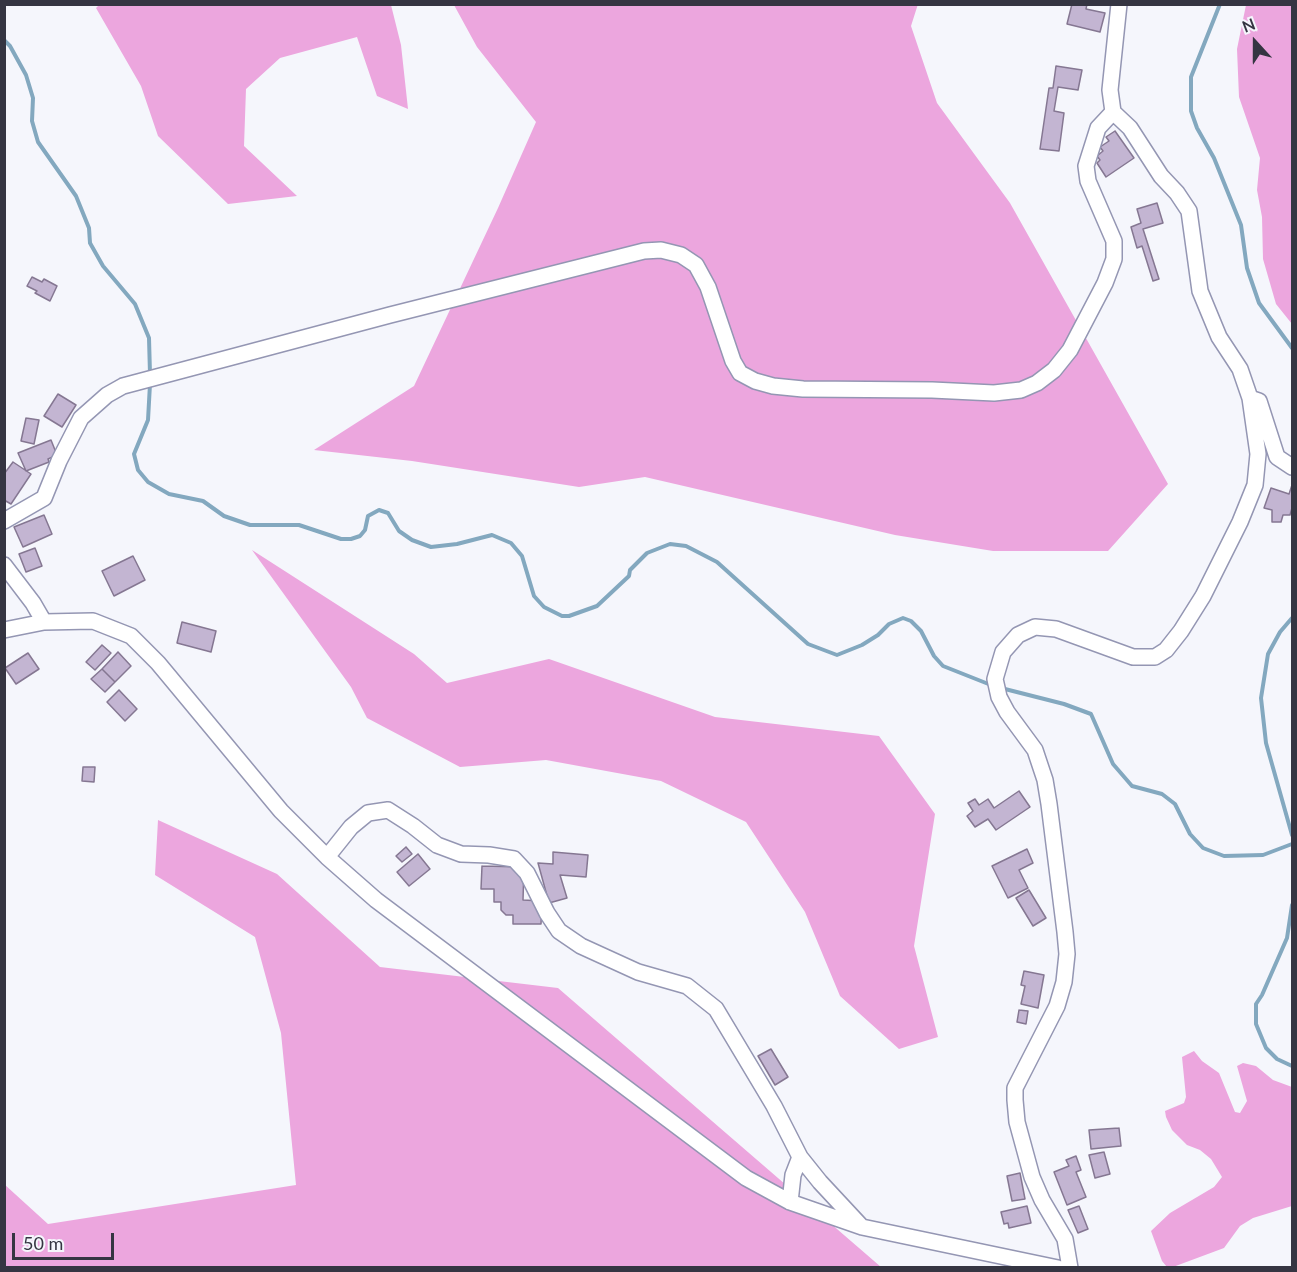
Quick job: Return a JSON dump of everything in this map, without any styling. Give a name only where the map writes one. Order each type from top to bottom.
[{"type":"street","points":[[1070,1268],[1065,1239],[1042,1200],[1032,1177],[1017,1122],[1015,1100],[1015,1088],[1057,1006],[1064,982],[1067,954],[1050,804],[1035,750],[999,698],[995,679],[1003,652],[1018,635],[1035,627],[1056,628],[1133,657],[1155,657],[1166,650],[1181,632],[1203,596],[1240,522],[1255,485],[1258,454],[1250,398],[1240,369],[1219,337],[1200,291],[1189,211],[1177,193],[1161,176],[1130,128],[1113,112],[1110,90],[1119,4]]},
{"type":"street","points":[[4,521],[44,498],[59,461],[81,418],[107,395],[123,386],[401,312],[644,251],[662,250],[681,255],[696,265],[708,287],[733,361],[740,373],[755,381],[773,386],[803,389],[994,393],[1022,390],[1037,383],[1054,370],[1070,350],[1105,283],[1114,259],[1114,241],[1088,181],[1086,166],[1098,128],[1113,112]]},
{"type":"street","points":[[1250,398],[1259,401],[1277,457],[1293,467]]},
{"type":"street","points":[[4,565],[33,603],[44,622]]},
{"type":"street","points":[[4,630],[44,622],[93,621],[131,636],[158,663],[281,811],[327,857],[376,900],[746,1178],[790,1202],[862,1227],[1058,1268]]},
{"type":"street","points":[[327,857],[351,827],[368,813],[388,810],[413,826],[436,845],[461,854],[514,859],[527,873],[547,913],[559,931],[581,946],[638,972],[687,986],[716,1009],[774,1106],[800,1157],[862,1227]]},
{"type":"street","points":[[790,1202],[793,1174],[800,1157]]},
{"type":"shaded area","points":[[918,4],[911,26],[937,103],[1010,203],[1168,484],[1108,551],[993,551],[895,535],[645,477],[579,487],[412,461],[314,450],[414,386],[536,122],[477,47],[454,5]]},
{"type":"shaded area","points":[[99,5],[391,5],[401,45],[408,109],[377,96],[357,37],[280,58],[246,89],[244,146],[297,196],[228,204],[158,136],[141,86],[96,8]]},
{"type":"shaded area","points":[[1246,5],[1292,5],[1292,324],[1276,304],[1263,259],[1262,217],[1257,190],[1260,158],[1239,97],[1237,49]]},
{"type":"shaded area","points":[[252,550],[414,654],[447,683],[549,659],[715,717],[879,736],[935,814],[914,946],[938,1037],[899,1049],[840,996],[805,912],[746,822],[661,781],[546,760],[460,767],[367,718],[351,687]]},
{"type":"shaded area","points":[[158,820],[277,874],[380,967],[558,988],[881,1267],[5,1267],[4,1184],[48,1224],[296,1185],[281,1033],[255,937],[155,875]]},
{"type":"shaded area","points":[[1194,1051],[1202,1061],[1219,1073],[1235,1112],[1240,1113],[1247,1101],[1237,1066],[1243,1063],[1256,1066],[1273,1080],[1292,1087],[1292,1206],[1253,1218],[1240,1226],[1224,1248],[1173,1267],[1167,1267],[1162,1261],[1151,1231],[1170,1213],[1214,1187],[1222,1177],[1211,1159],[1200,1150],[1187,1145],[1172,1130],[1166,1117],[1165,1111],[1184,1103],[1186,1097],[1182,1057]]},
{"type":"building","points":[[1072,4],[1087,4],[1086,9],[1105,13],[1100,32],[1067,24]]},
{"type":"building","points":[[1056,66],[1082,70],[1078,90],[1058,87],[1054,111],[1064,113],[1059,151],[1040,149],[1049,88],[1053,88]]},
{"type":"building","points":[[1115,131],[1134,158],[1106,177],[1097,163],[1100,160],[1097,156],[1103,151],[1100,147],[1109,141],[1106,137]]},
{"type":"building","points":[[1157,203],[1163,223],[1143,229],[1159,279],[1153,281],[1142,246],[1137,248],[1131,227],[1141,223],[1137,209]]},
{"type":"building","points":[[32,277],[42,282],[44,279],[57,286],[50,301],[27,286]]},
{"type":"building","points":[[58,394],[76,405],[62,427],[44,416]]},
{"type":"building","points":[[26,418],[39,420],[34,444],[21,441]]},
{"type":"building","points":[[51,440],[57,455],[48,459],[49,462],[26,471],[18,453]]},
{"type":"building","points":[[13,462],[31,474],[11,504],[4,500],[4,474]]},
{"type":"building","points":[[1292,485],[1290,515],[1283,515],[1281,522],[1272,522],[1272,510],[1264,508],[1271,488],[1289,494]]},
{"type":"building","points":[[44,515],[52,534],[23,547],[14,527]]},
{"type":"building","points":[[35,548],[42,566],[26,572],[19,554]]},
{"type":"building","points":[[133,556],[145,580],[114,596],[102,571]]},
{"type":"building","points":[[182,622],[216,631],[211,652],[177,643]]},
{"type":"building","points":[[102,645],[111,653],[95,670],[86,662]]},
{"type":"building","points":[[118,652],[131,666],[115,682],[102,669]]},
{"type":"building","points":[[28,653],[39,669],[16,684],[5,668]]},
{"type":"building","points":[[102,669],[115,682],[105,692],[91,679]]},
{"type":"building","points":[[119,690],[137,709],[125,721],[107,702]]},
{"type":"building","points":[[83,767],[95,767],[94,782],[82,781]]},
{"type":"building","points":[[1019,791],[1030,807],[996,830],[988,819],[975,827],[967,816],[973,811],[968,803],[975,799],[979,805],[988,799],[994,808]]},
{"type":"building","points":[[406,847],[412,854],[402,862],[396,856]]},
{"type":"building","points":[[1027,849],[1033,863],[1019,870],[1028,888],[1008,898],[992,866]]},
{"type":"building","points":[[553,852],[588,855],[586,877],[560,875],[567,898],[549,903],[538,863],[553,864]]},
{"type":"building","points":[[418,854],[430,869],[409,886],[397,872]]},
{"type":"building","points":[[482,866],[524,867],[523,900],[542,901],[541,924],[513,924],[513,915],[506,915],[501,910],[501,902],[494,902],[494,889],[481,889]]},
{"type":"building","points":[[1029,890],[1046,918],[1033,926],[1016,898]]},
{"type":"building","points":[[1024,971],[1044,975],[1038,1008],[1021,1004],[1025,986],[1021,985]]},
{"type":"building","points":[[1019,1010],[1028,1011],[1026,1024],[1017,1022]]},
{"type":"building","points":[[771,1049],[788,1077],[775,1085],[758,1056]]},
{"type":"building","points":[[1119,1128],[1121,1146],[1091,1149],[1089,1130]]},
{"type":"building","points":[[1104,1152],[1110,1174],[1095,1178],[1089,1155]]},
{"type":"building","points":[[1076,1156],[1081,1170],[1076,1172],[1086,1197],[1067,1205],[1054,1172],[1069,1166],[1066,1160]]},
{"type":"building","points":[[1020,1173],[1025,1199],[1012,1201],[1007,1176]]},
{"type":"building","points":[[1027,1206],[1031,1223],[1009,1228],[1008,1223],[1004,1224],[1001,1212]]},
{"type":"building","points":[[1079,1206],[1088,1229],[1078,1233],[1068,1210]]},
{"type":"waterway","points":[[1220,4],[1191,77],[1191,111],[1197,128],[1214,158],[1241,225],[1247,268],[1259,303],[1292,348]]},
{"type":"waterway","points":[[4,40],[10,46],[26,75],[33,98],[32,121],[38,142],[76,196],[89,228],[90,243],[103,266],[135,304],[149,338],[150,374]]},
{"type":"waterway","points":[[150,384],[148,420],[134,454],[138,470],[148,482],[169,494],[203,501],[224,516],[250,525],[299,525],[341,539],[351,539],[360,536],[365,530],[368,516],[379,510],[388,513],[399,531],[412,540],[431,547],[457,544],[492,535],[511,543],[522,556],[534,596],[544,607],[562,616],[569,616],[597,606],[629,576],[630,570],[647,553],[670,544],[686,546],[717,562],[808,644],[837,655],[862,645],[878,635],[889,624],[903,618],[911,621],[921,631],[934,656],[943,666],[991,685]]},
{"type":"waterway","points":[[1292,618],[1280,632],[1268,654],[1261,698],[1266,743],[1292,835]]},
{"type":"waterway","points":[[1001,688],[1064,704],[1091,714],[1113,764],[1132,786],[1162,794],[1175,804],[1190,834],[1203,848],[1224,856],[1263,855],[1292,844]]},
{"type":"waterway","points":[[1292,905],[1287,938],[1256,1004],[1256,1024],[1266,1048],[1277,1059],[1292,1066]]}]
